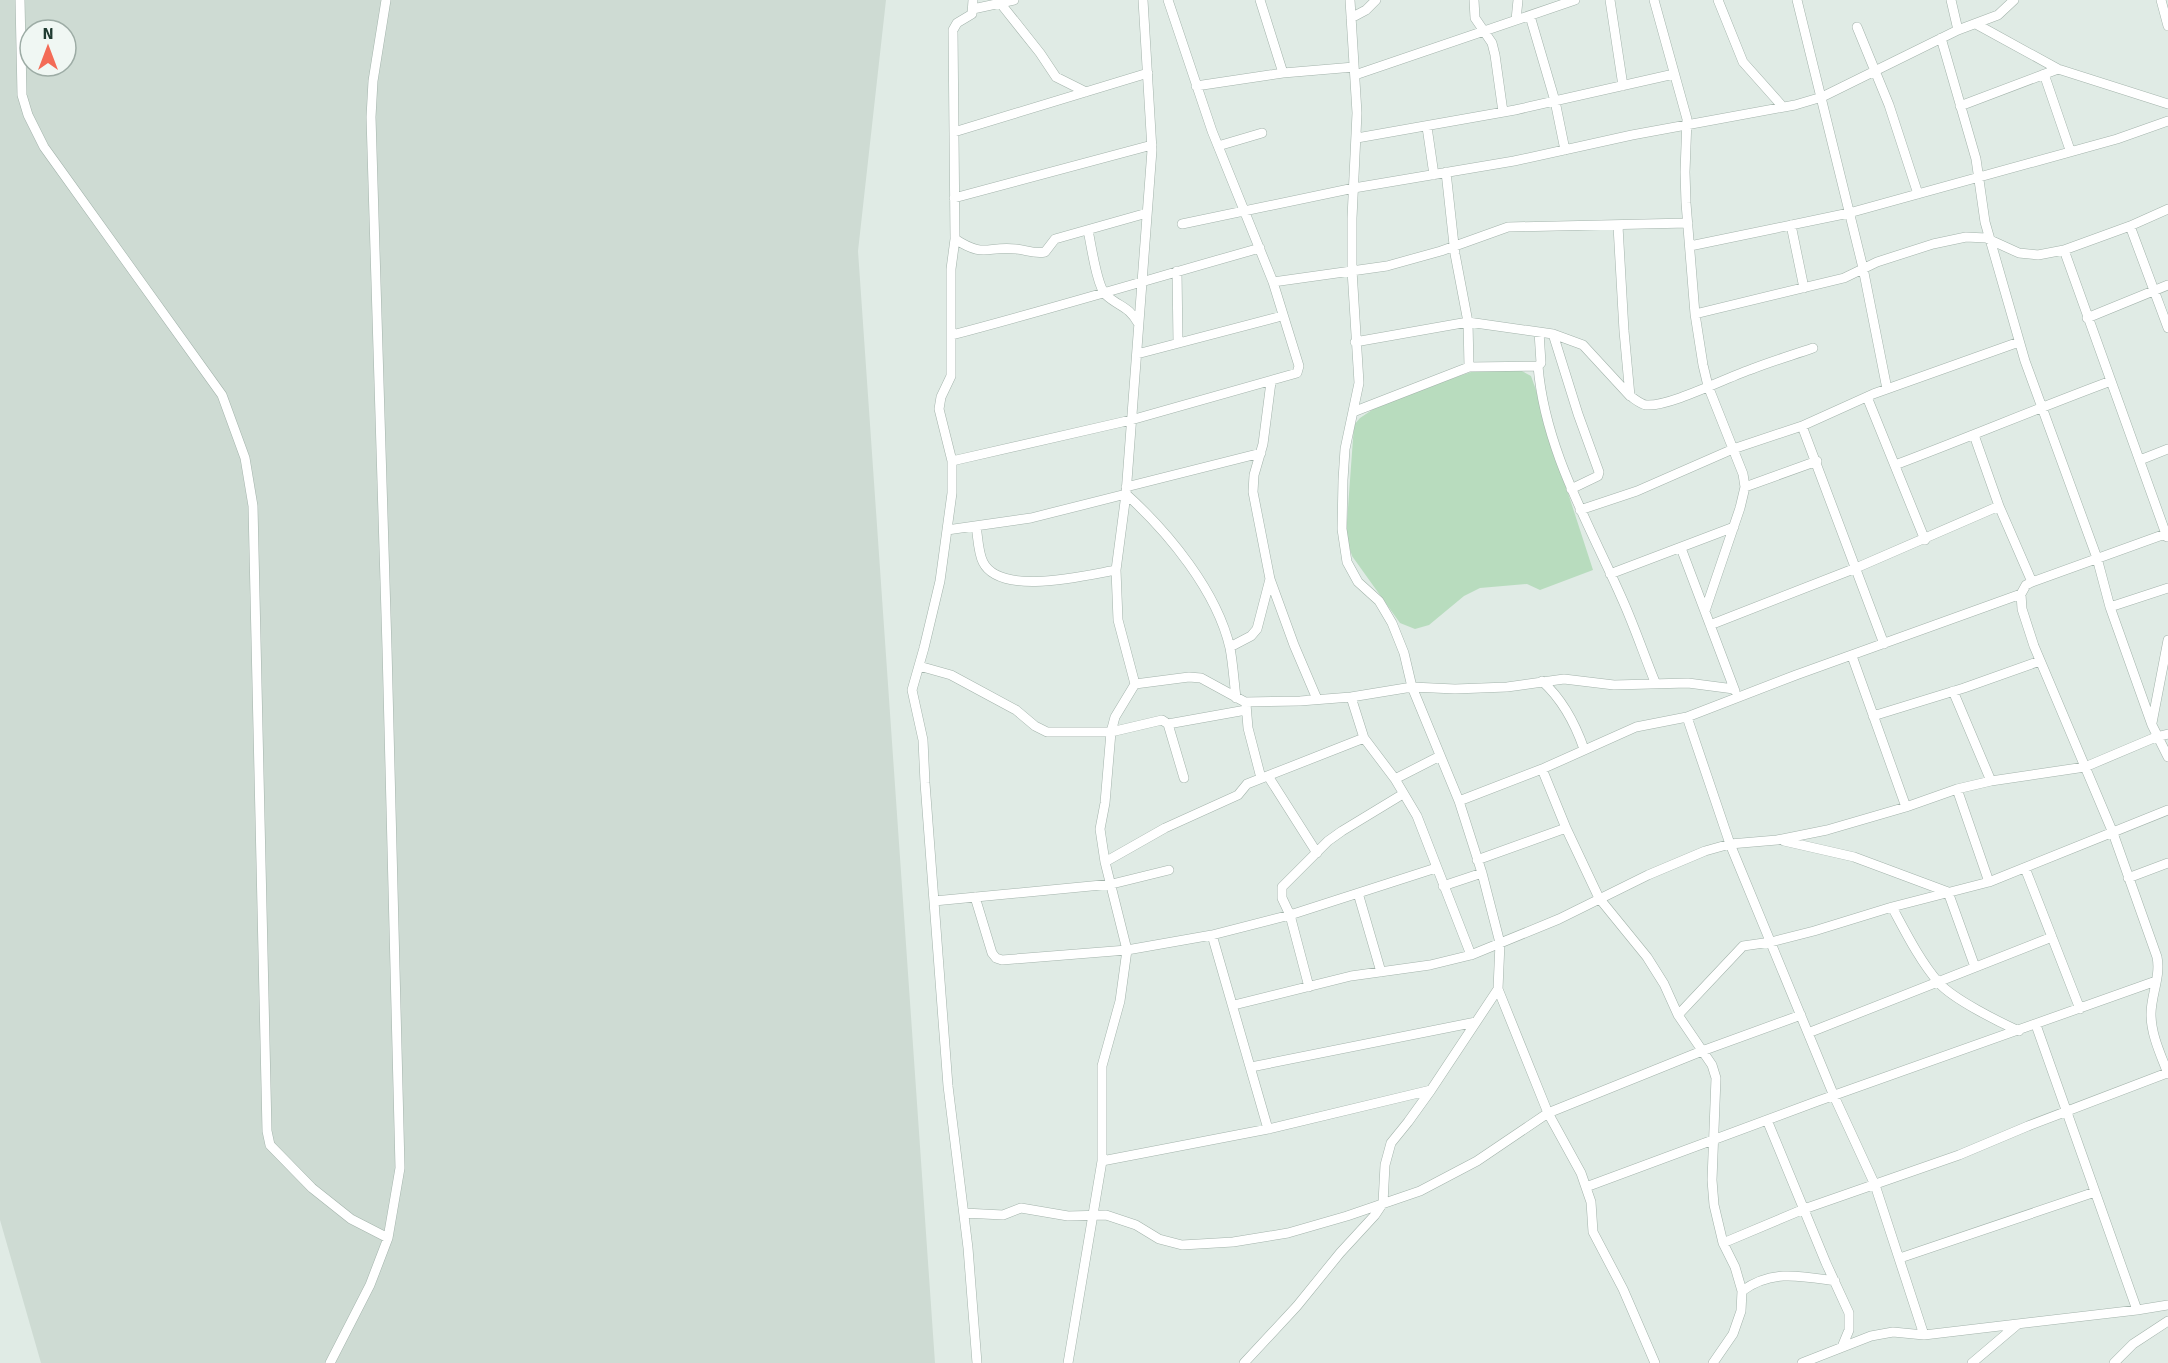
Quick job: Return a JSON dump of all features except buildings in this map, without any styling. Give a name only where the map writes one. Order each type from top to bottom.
[{"type":"street","points":[[20,0],[22,94],[28,115],[44,147],[222,395],[245,458],[253,506],[267,1131],[270,1145],[312,1188],[351,1219],[388,1238]]},
{"type":"street","points":[[330,1363],[370,1285],[388,1238],[400,1168],[371,117],[373,81],[386,0]]},
{"type":"street","points":[[977,1363],[948,1086],[923,740],[912,690],[940,581],[952,492],[952,461],[939,409],[951,376],[951,269],[955,239],[953,30],[957,23],[972,14],[973,5],[1001,4],[1014,0]]},
{"type":"street","points":[[1068,1363],[1102,1161],[1102,1066],[1120,1001],[1127,950],[1105,862],[1100,829],[1105,803],[1111,732],[1115,717],[1135,684],[1118,620],[1116,570],[1126,491],[1152,145],[1143,0]]},
{"type":"street","points":[[952,461],[1131,420],[1297,373],[1299,366],[1273,282],[1218,146],[1168,0]]},
{"type":"street","points":[[1260,0],[1283,73]]},
{"type":"street","points":[[1350,0],[1357,138],[1353,188],[1352,270],[1359,383],[1345,449],[1342,529],[1347,562],[1358,582],[1379,601],[1392,623],[1404,653],[1412,687],[1459,801],[1482,873],[1500,943],[1498,989],[1548,1113],[1567,1145],[1586,1187],[1591,1202],[1593,1232],[1623,1289],[1655,1363]]},
{"type":"street","points":[[1351,18],[1366,10],[1376,0]]},
{"type":"street","points":[[1474,0],[1475,18],[1492,43],[1503,112]]},
{"type":"street","points":[[1516,20],[1518,0]]},
{"type":"street","points":[[1196,86],[1283,73],[1354,71],[1575,0]]},
{"type":"street","points":[[1610,0],[1623,86]]},
{"type":"street","points":[[1654,0],[1688,126],[1685,172],[1688,223],[1695,314],[1703,365],[1708,386],[1743,474],[1745,487],[1734,527],[1705,611]]},
{"type":"street","points":[[1718,0],[1743,62],[1783,107]]},
{"type":"street","points":[[1797,0],[1863,268],[1887,389]]},
{"type":"street","points":[[1951,0],[1958,30]]},
{"type":"street","points":[[2161,0],[2168,26]]},
{"type":"street","points":[[1182,224],[1353,188],[1514,161],[1632,135],[1783,107],[1822,97],[1958,30],[1998,15],[2011,2]]},
{"type":"street","points":[[1001,4],[1056,77],[1086,92]]},
{"type":"street","points":[[1530,16],[1555,101],[1565,150]]},
{"type":"street","points":[[1976,24],[2058,69],[2168,104]]},
{"type":"street","points":[[1857,27],[1902,142],[1918,194]]},
{"type":"street","points":[[1941,38],[1979,177],[1983,211],[2019,342],[2097,558],[2110,607],[2156,737],[2168,757]]},
{"type":"street","points":[[1960,106],[2058,69]]},
{"type":"street","points":[[954,132],[1148,73]]},
{"type":"street","points":[[1357,138],[1503,112],[1674,74]]},
{"type":"street","points":[[2044,74],[2070,150]]},
{"type":"street","points":[[1690,246],[1849,213],[2070,150],[2117,139],[2168,121]]},
{"type":"street","points":[[1427,127],[1434,175]]},
{"type":"street","points":[[1218,146],[1262,134]]},
{"type":"street","points":[[954,198],[1152,145]]},
{"type":"street","points":[[1446,172],[1455,246],[1468,322],[1469,367]]},
{"type":"street","points":[[1695,314],[1844,278],[1863,268],[1933,244],[1966,237],[1986,238],[2019,254],[2038,255],[2064,250],[2130,226],[2168,209]]},
{"type":"street","points":[[955,239],[972,250],[1017,249],[1037,253],[1045,252],[1055,239],[1147,213]]},
{"type":"street","points":[[1273,282],[1387,266],[1455,246],[1508,227],[1688,223]]},
{"type":"street","points":[[1791,225],[1804,288]]},
{"type":"street","points":[[1618,226],[1630,396]]},
{"type":"street","points":[[2130,226],[2168,327]]},
{"type":"street","points":[[1088,230],[1104,294],[1133,313],[1139,324]]},
{"type":"street","points":[[952,335],[1104,294],[1260,248]]},
{"type":"street","points":[[1723,1242],[1804,1209],[1959,1155],[2066,1111],[2168,1073],[2152,1031],[2151,1013],[2156,981],[2163,965],[2128,878],[2113,833],[2040,661],[2022,609],[2021,594],[2026,585],[2167,535],[2064,250]]},
{"type":"street","points":[[1177,271],[1178,343]]},
{"type":"street","points":[[2087,318],[2168,285]]},
{"type":"street","points":[[1137,354],[1282,316]]},
{"type":"street","points":[[1355,342],[1468,322],[1553,334],[1583,345],[1630,396],[1646,405],[1664,402],[1813,348]]},
{"type":"street","points":[[1539,332],[1540,396],[1571,489],[1623,601],[1655,682]]},
{"type":"street","points":[[1553,334],[1599,472],[1594,479],[1571,489]]},
{"type":"street","points":[[1580,510],[1637,491],[1733,449],[1802,426],[1887,389],[2019,342]]},
{"type":"street","points":[[1353,412],[1469,367],[1538,366]]},
{"type":"street","points":[[1894,465],[2111,381]]},
{"type":"street","points":[[1271,382],[1253,492],[1270,579],[1317,699]]},
{"type":"street","points":[[1867,397],[1925,540]]},
{"type":"street","points":[[1802,426],[1884,644]]},
{"type":"street","points":[[1974,435],[1999,506],[2032,582]]},
{"type":"street","points":[[2140,460],[2168,449]]},
{"type":"street","points":[[947,530],[1031,518],[1261,453]]},
{"type":"street","points":[[1745,487],[1817,461]]},
{"type":"street","points":[[1126,491],[1167,534],[1212,599],[1230,647],[1248,728],[1264,777],[1317,853]]},
{"type":"street","points":[[1710,625],[1925,540],[1999,506]]},
{"type":"street","points":[[976,526],[982,562],[990,571],[1004,578],[1042,583],[1116,570]]},
{"type":"street","points":[[1610,574],[1734,527]]},
{"type":"street","points":[[1681,548],[1736,693]]},
{"type":"street","points":[[1230,647],[1251,636],[1257,629],[1270,579]]},
{"type":"street","points":[[2110,607],[2168,588]]},
{"type":"street","points":[[1459,801],[1542,769],[1636,727],[1687,717],[1736,693],[1852,656],[2021,594]]},
{"type":"street","points":[[2152,725],[2168,640]]},
{"type":"street","points":[[1852,656],[1906,807]]},
{"type":"street","points":[[1874,716],[2040,661]]},
{"type":"street","points":[[919,666],[951,675],[1016,710],[1035,726],[1047,732],[1111,732],[1162,720],[1168,724],[1184,778]]},
{"type":"street","points":[[1135,684],[1189,677],[1201,678],[1242,703]]},
{"type":"street","points":[[1168,724],[1242,703],[1351,697],[1412,687],[1455,689],[1507,687],[1564,679],[1614,684],[1688,682],[1736,693]]},
{"type":"street","points":[[1542,681],[1561,701],[1571,717],[1584,749]]},
{"type":"street","points":[[1953,691],[1991,781]]},
{"type":"street","points":[[1351,697],[1364,738],[1395,779],[1417,816],[1471,955]]},
{"type":"street","points":[[1687,717],[1730,844],[1834,1096],[1875,1185],[1924,1335]]},
{"type":"street","points":[[1234,1005],[1350,976],[1430,965],[1471,955],[1559,919],[1657,870],[1704,851],[1730,844],[1777,840],[1827,830],[1906,807],[1957,789],[1991,781],[2085,767],[2168,734]]},
{"type":"street","points":[[1105,862],[1165,828],[1238,795],[1247,784],[1364,738]]},
{"type":"street","points":[[1395,779],[1440,756]]},
{"type":"street","points":[[1542,769],[1566,828],[1599,898],[1647,957],[1664,984],[1678,1015],[1712,1065],[1716,1078],[1712,1180],[1714,1205],[1723,1242],[1735,1267],[1742,1291],[1741,1311],[1733,1334],[1713,1363]]},
{"type":"street","points":[[1957,789],[1989,882]]},
{"type":"street","points":[[1309,987],[1290,915],[1282,898],[1282,887],[1342,831],[1403,794]]},
{"type":"street","points":[[1678,1015],[1743,946],[1771,942],[1989,882],[2168,810]]},
{"type":"street","points":[[1477,860],[1566,828]]},
{"type":"street","points":[[1777,840],[1854,856],[1948,892],[1975,967]]},
{"type":"street","points":[[2128,878],[2168,863]]},
{"type":"street","points":[[975,897],[992,953],[996,958],[1127,950],[1212,935],[1290,915],[1436,868]]},
{"type":"street","points":[[2025,868],[2080,1009]]},
{"type":"street","points":[[934,901],[1112,884],[1169,870]]},
{"type":"street","points":[[1443,886],[1482,873]]},
{"type":"street","points":[[1358,893],[1381,972]]},
{"type":"street","points":[[1892,907],[1939,983],[1997,1022],[2019,1031]]},
{"type":"street","points":[[1212,935],[1268,1129]]},
{"type":"street","points":[[1808,1033],[2052,937]]},
{"type":"street","points":[[1586,1187],[2156,981]]},
{"type":"street","points":[[1244,1363],[1297,1306],[1340,1252],[1375,1215],[1383,1203],[1385,1165],[1390,1143],[1431,1090],[1498,989]]},
{"type":"street","points":[[963,1213],[1003,1215],[1021,1208],[1068,1216],[1106,1215],[1137,1225],[1159,1239],[1182,1245],[1199,1245],[1288,1233],[1420,1191],[1478,1161],[1548,1113],[1702,1050],[1801,1015]]},
{"type":"street","points":[[1251,1067],[1476,1022]]},
{"type":"street","points":[[2036,1025],[2137,1310]]},
{"type":"street","points":[[1102,1161],[1268,1129],[1431,1090]]},
{"type":"street","points":[[1767,1120],[1849,1313],[1850,1329],[1842,1347]]},
{"type":"street","points":[[1900,1258],[2095,1192]]},
{"type":"street","points":[[1742,1291],[1754,1282],[1776,1276],[1835,1281]]},
{"type":"street","points":[[1802,1363],[1871,1335],[1893,1332],[1924,1335],[2168,1305]]},
{"type":"street","points":[[2114,1363],[2133,1344],[2168,1321]]},
{"type":"street","points":[[1972,1363],[2018,1324]]},
{"type":"shaded area","points":[[0,0],[886,0],[858,251],[935,1363],[41,1363],[0,1220]]},
{"type":"green space","points":[[1520,370],[1531,376],[1593,570],[1540,590],[1527,584],[1480,588],[1464,596],[1429,625],[1415,629],[1400,623],[1352,556],[1346,536],[1354,425],[1375,408],[1407,394],[1474,371]]}]
